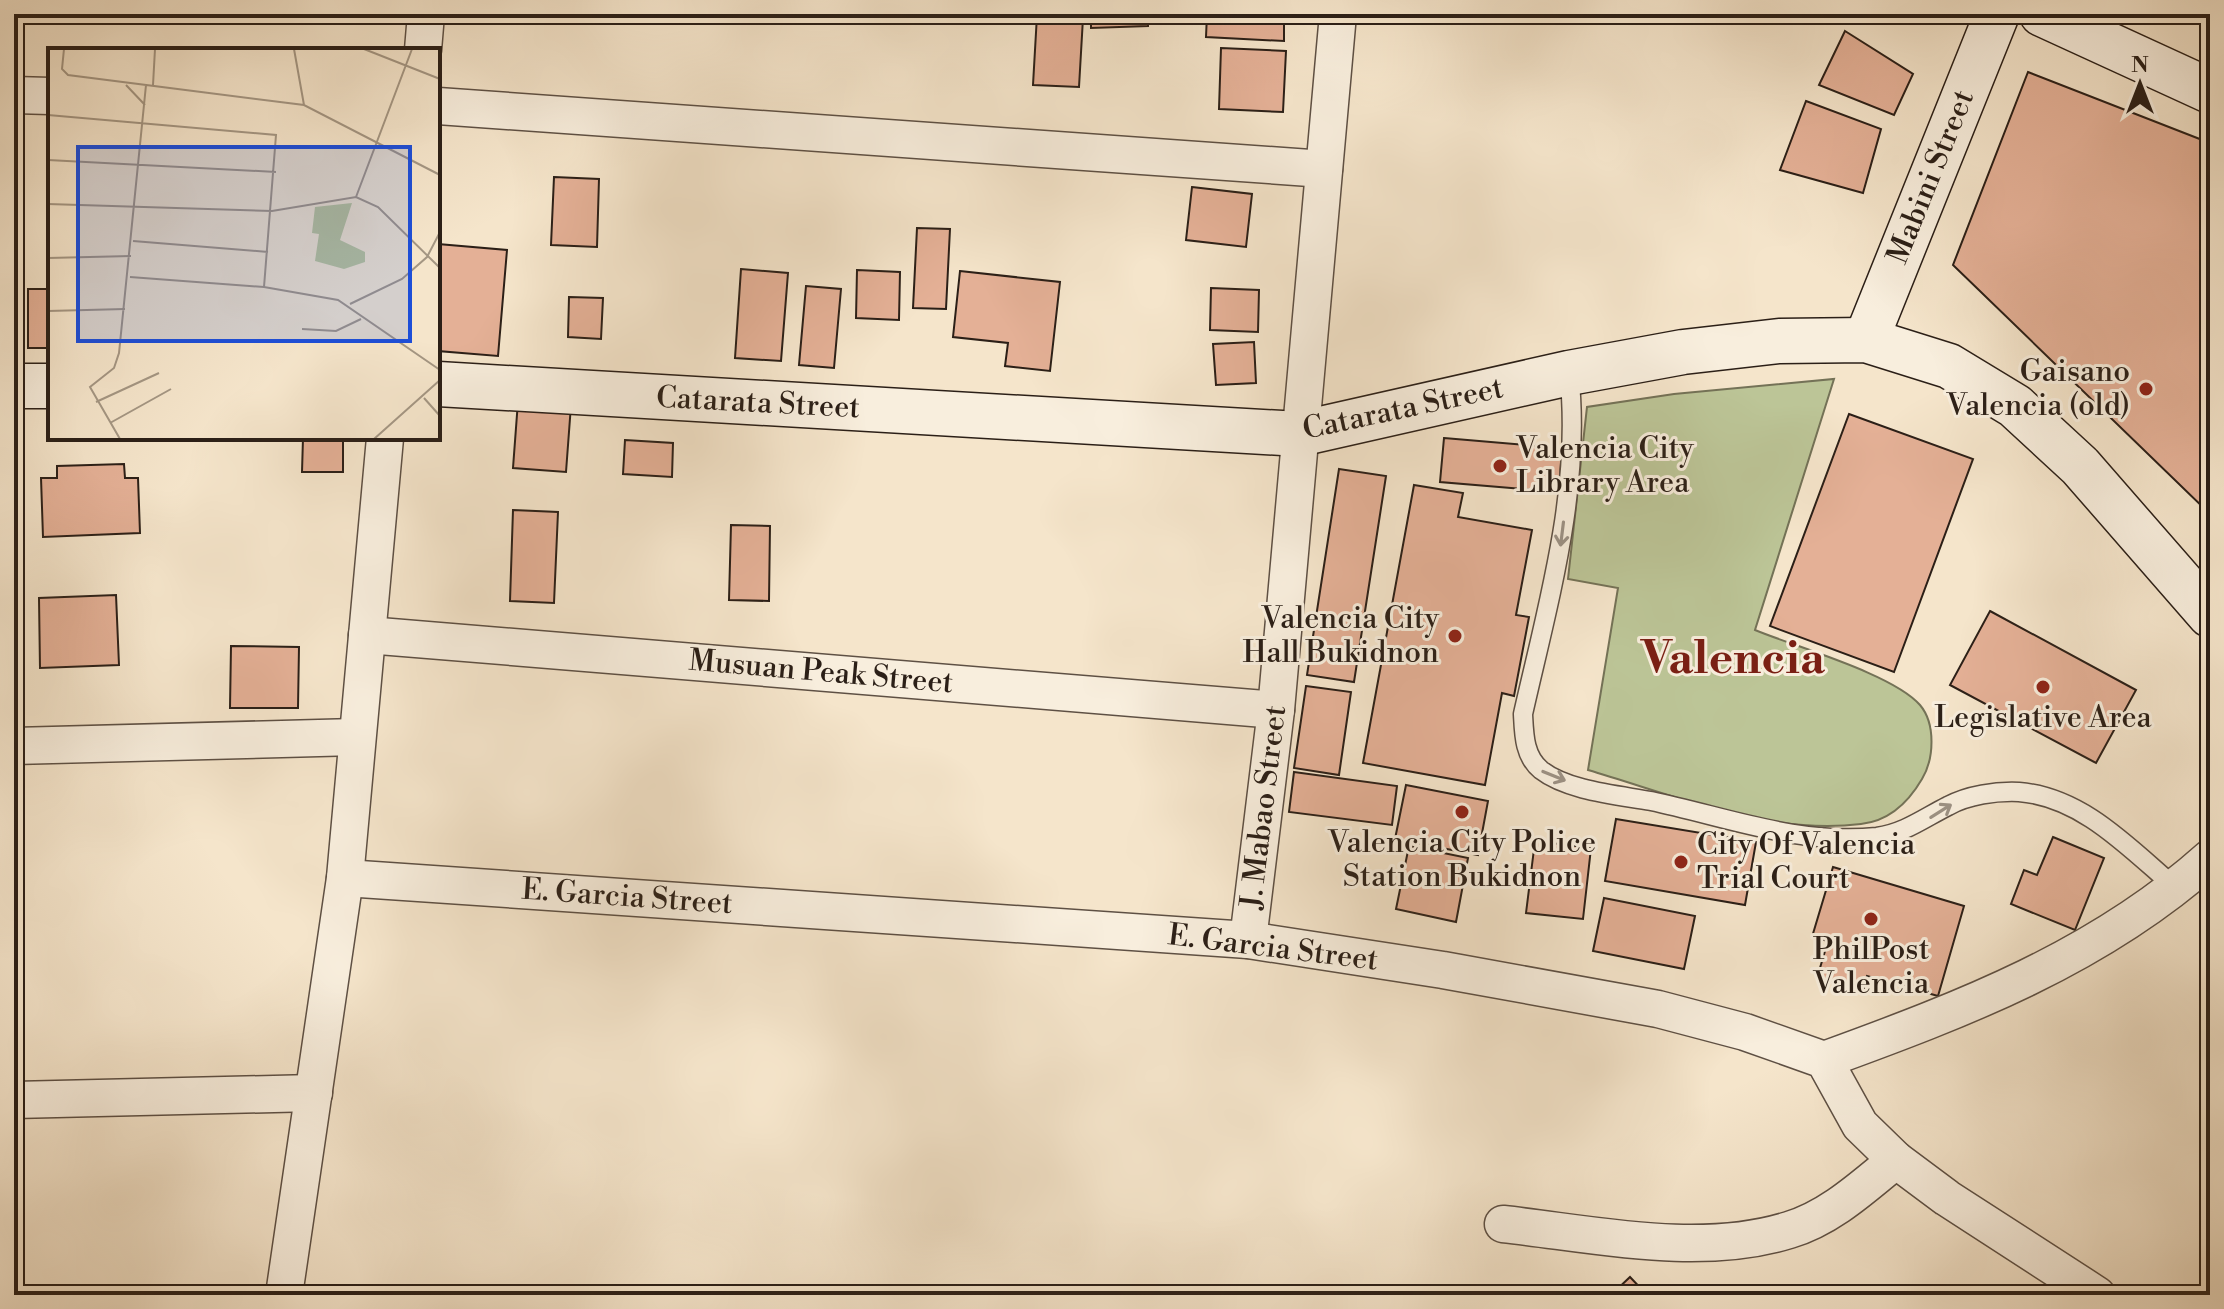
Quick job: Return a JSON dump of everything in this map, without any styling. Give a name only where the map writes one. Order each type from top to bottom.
[{"type":"street","points":[[423,48],[426,14]]},
{"type":"street","name":"J. Mabao Street","points":[[1248,940],[1276,710],[1338,14]]},
{"type":"street","name":"Mabini Street","points":[[1866,340],[1997,14]]},
{"type":"street","points":[[2042,14],[2210,91]]},
{"type":"street","points":[[14,95],[48,96]]},
{"type":"street","points":[[440,106],[1324,169]]},
{"type":"street","name":"Catarata Street","points":[[440,384],[1299,434],[1569,373],[1697,350],[1779,341],[1866,340],[1949,366],[2015,406],[2080,466],[2210,615]]},
{"type":"street","points":[[14,386],[48,386]]},
{"type":"street","points":[[284,1295],[345,878],[385,440]]},
{"type":"street","name":"Musuan Peak Street","points":[[367,635],[1276,710]]},
{"type":"street","points":[[14,746],[356,737]]},
{"type":"street","points":[[2097,1295],[1947,1198],[1896,1160],[1860,1125],[1824,1060],[1965,1009],[2096,942],[2176,888],[2210,858]]},
{"type":"street","name":"E. Garcia Street","points":[[345,878],[1248,940],[1443,970],[1658,1009],[1745,1032],[1824,1060]]},
{"type":"street","points":[[14,1100],[314,1093]]},
{"type":"street","points":[[1503,1224],[1650,1240],[1728,1241],[1790,1230],[1837,1207],[1896,1160]]},
{"type":"lane","points":[[1569,373],[1573,410],[1561,548],[1523,714],[1524,739],[1532,761],[1543,772],[1597,792],[1652,802],[1766,832],[1831,838],[1879,837],[1922,823],[1949,805],[1976,795],[2019,792],[2062,802],[2099,823],[2176,888]]},
{"type":"green space","points":[[1834,379],[1755,630],[1867,672],[1907,694],[1920,705],[1929,722],[1932,742],[1922,779],[1904,803],[1889,815],[1861,824],[1826,826],[1757,819],[1722,811],[1588,770],[1618,588],[1568,579],[1587,407],[1674,394]]},
{"type":"building","points":[[1091,14],[1148,14],[1148,26],[1091,28]]},
{"type":"building","points":[[1161,14],[1197,14],[1197,23],[1161,23]]},
{"type":"building","points":[[1207,14],[1284,14],[1284,41],[1206,37]]},
{"type":"building","points":[[1037,15],[1083,18],[1079,87],[1033,85]]},
{"type":"building","points":[[1845,31],[1913,74],[1894,115],[1819,85]]},
{"type":"building","points":[[1221,48],[1286,51],[1283,112],[1219,109]]},
{"type":"building","name":"Gaisano Valencia (old)","points":[[2028,72],[2210,143],[2210,514],[1953,265]]},
{"type":"building","points":[[1806,101],[1881,129],[1863,193],[1780,170]]},
{"type":"building","points":[[14,150],[17,150],[19,207],[14,208]]},
{"type":"building","points":[[554,177],[599,179],[597,247],[551,245]]},
{"type":"building","points":[[1192,187],[1252,194],[1246,247],[1186,240]]},
{"type":"building","points":[[917,228],[950,229],[946,309],[913,308]]},
{"type":"building","points":[[440,244],[507,250],[498,356],[440,351]]},
{"type":"building","points":[[741,269],[788,273],[781,361],[735,358]]},
{"type":"building","points":[[14,270],[19,270],[20,324],[14,324]]},
{"type":"building","points":[[857,270],[900,272],[899,320],[856,318]]},
{"type":"building","points":[[960,271],[1060,282],[1050,371],[1005,366],[1008,343],[953,337]]},
{"type":"building","points":[[806,286],[841,289],[834,368],[799,365]]},
{"type":"building","points":[[1211,288],[1259,290],[1258,332],[1210,330]]},
{"type":"building","points":[[28,289],[48,289],[48,348],[28,348]]},
{"type":"building","points":[[569,297],[603,298],[601,339],[568,337]]},
{"type":"building","points":[[1254,342],[1256,383],[1216,385],[1213,344]]},
{"type":"building","points":[[518,401],[571,405],[566,472],[513,468]]},
{"type":"building","points":[[1849,414],[1973,459],[1894,672],[1770,626]]},
{"type":"building","points":[[1444,438],[1562,448],[1559,492],[1440,482]]},
{"type":"building","points":[[303,440],[343,440],[343,472],[302,472]]},
{"type":"building","points":[[625,440],[673,443],[672,477],[623,474]]},
{"type":"building","points":[[124,464],[125,478],[138,478],[140,533],[43,537],[41,478],[57,478],[57,466]]},
{"type":"building","points":[[1339,469],[1386,476],[1354,682],[1307,675]]},
{"type":"building","name":"Valencia City Hall Bukidnon","points":[[1414,485],[1463,493],[1458,517],[1532,530],[1516,615],[1529,617],[1514,696],[1502,693],[1485,785],[1363,763]]},
{"type":"building","points":[[513,510],[558,512],[554,603],[510,601]]},
{"type":"building","points":[[731,525],[770,526],[769,601],[729,600]]},
{"type":"building","points":[[116,595],[119,665],[40,668],[39,598]]},
{"type":"building","name":"Legislative Area","points":[[1990,611],[2136,690],[2096,763],[1950,685]]},
{"type":"building","points":[[231,646],[299,647],[298,708],[230,708]]},
{"type":"building","points":[[1306,686],[1351,692],[1339,775],[1294,768]]},
{"type":"building","points":[[1294,772],[1397,786],[1392,825],[1289,812]]},
{"type":"building","points":[[1406,785],[1488,801],[1478,855],[1395,839]]},
{"type":"building","name":"City Of Valencia Trial Court","points":[[1616,819],[1756,842],[1745,905],[1605,881]]},
{"type":"building","points":[[2053,837],[2104,858],[2075,930],[2011,904],[2024,870],[2037,875]]},
{"type":"building","points":[[1535,841],[1591,848],[1583,919],[1526,913]]},
{"type":"building","points":[[1409,846],[1468,858],[1456,922],[1396,909]]},
{"type":"building","points":[[1833,867],[1964,906],[1938,996],[1867,976],[1863,991],[1817,978],[1828,941],[1812,937]]},
{"type":"building","points":[[1604,898],[1695,916],[1684,969],[1593,951]]},
{"type":"building","points":[[1630,1277],[1647,1295],[1611,1295]]},
{"type":"place","name":"Gaisano Valencia (old)","points":[[2146,389]]},
{"type":"place","name":"Valencia City Library Area","points":[[1500,466]]},
{"type":"place","name":"Valencia City Hall Bukidnon","points":[[1455,636]]},
{"type":"place","name":"Legislative Area","points":[[2043,687]]},
{"type":"place","name":"Valencia City Police Station Bukidnon","points":[[1462,812]]},
{"type":"place","name":"City Of Valencia Trial Court","points":[[1681,862]]},
{"type":"place","name":"PhilPost Valencia","points":[[1871,919]]},
{"type":"district","name":"Valencia","points":[[1733,659]]}]
